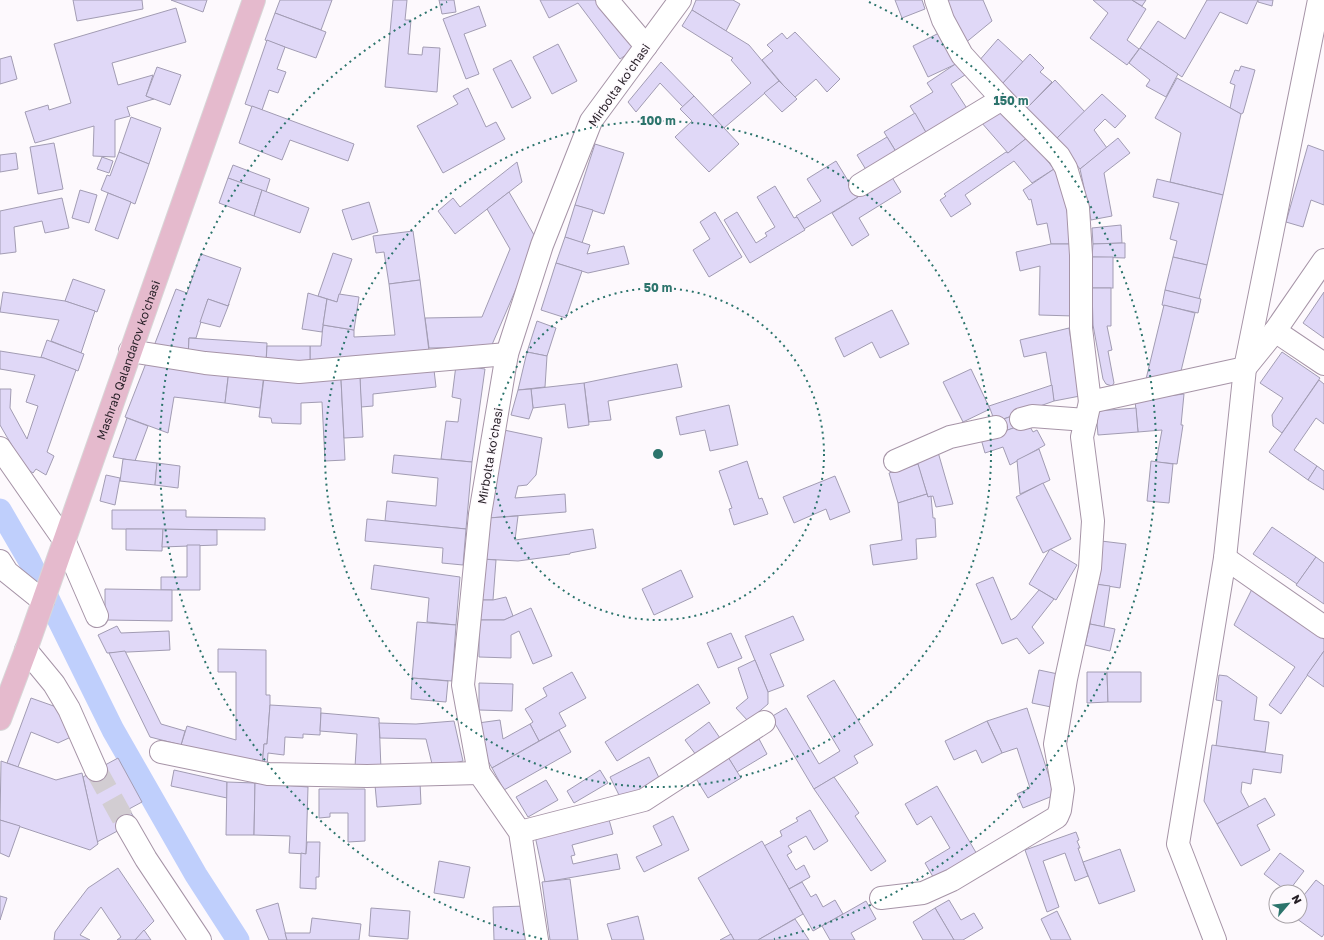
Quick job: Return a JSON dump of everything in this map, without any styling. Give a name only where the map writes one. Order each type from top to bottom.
[{"type":"main road","name":"Mashrab Qalandarov ko'chasi","points":[[0,719],[29,642],[254,0]]},
{"type":"street","points":[[607,0],[646,46]]},
{"type":"street","name":"Mirbolta koʻchasi","points":[[537,940],[520,832],[479,773],[463,685],[480,514],[507,354],[542,245],[591,121],[680,0]]},
{"type":"street","points":[[881,898],[923,893],[952,880],[1057,817],[1060,810],[1063,789],[1055,744],[1066,679],[1090,568],[1093,521],[1082,437],[1088,411],[1081,328],[1081,255],[1078,208],[1066,168],[1059,156],[1002,99],[962,55],[943,20],[936,0]]},
{"type":"street","points":[[1215,940],[1178,844],[1225,558],[1246,368],[1319,0]]},
{"type":"street","points":[[860,185],[1002,99]]},
{"type":"street","points":[[1020,419],[1032,416],[1088,411],[1246,368],[1276,331],[1324,260]]},
{"type":"street","points":[[1276,331],[1324,364]]},
{"type":"street","points":[[130,351],[205,363],[298,372],[507,354]]},
{"type":"street","points":[[895,461],[950,437],[996,427]]},
{"type":"street","points":[[0,448],[64,541],[98,616]]},
{"type":"street","points":[[1225,558],[1324,627]]},
{"type":"street","points":[[0,560],[7,572],[43,601]]},
{"type":"street","points":[[29,642],[65,702],[96,770]]},
{"type":"street","points":[[520,832],[644,800],[764,722]]},
{"type":"street","points":[[161,752],[268,774],[367,776],[479,773]]},
{"type":"street","points":[[127,826],[146,860],[200,940]]},
{"type":"building","points":[[73,0],[142,0],[143,9],[77,21]]},
{"type":"building","points":[[171,0],[207,0],[203,12]]},
{"type":"building","points":[[280,0],[332,0],[321,30],[275,13]]},
{"type":"building","points":[[393,0],[407,0],[405,20],[411,20],[408,54],[422,55],[423,47],[440,48],[437,92],[385,87]]},
{"type":"building","points":[[439,0],[454,0],[456,12],[442,14]]},
{"type":"building","points":[[540,0],[599,0],[636,48],[620,59],[578,3],[549,18]]},
{"type":"building","points":[[696,0],[733,0],[740,4],[726,31],[692,10]]},
{"type":"building","points":[[895,0],[922,0],[925,9],[902,18]]},
{"type":"building","points":[[946,0],[983,0],[992,21],[964,44]]},
{"type":"building","points":[[1093,0],[1132,0],[1146,9],[1127,40],[1139,49],[1127,65],[1090,38],[1108,13]]},
{"type":"building","points":[[1132,0],[1146,0],[1142,6]]},
{"type":"building","points":[[1207,0],[1258,0],[1247,24],[1220,12],[1182,77],[1140,48],[1158,21],[1185,39]]},
{"type":"building","points":[[1258,0],[1273,0],[1272,6],[1258,2]]},
{"type":"building","points":[[479,6],[486,26],[464,34],[479,74],[466,79],[443,19]]},
{"type":"building","points":[[176,8],[186,42],[112,63],[118,85],[153,75],[146,96],[154,99],[127,107],[130,116],[115,120],[115,157],[93,156],[94,126],[35,143],[25,112],[48,105],[49,110],[71,103],[54,44]]},
{"type":"building","points":[[692,10],[749,45],[779,81],[724,128],[712,116],[751,83],[731,60],[733,58],[682,26]]},
{"type":"building","points":[[275,13],[326,32],[316,58],[265,40]]},
{"type":"building","points":[[795,32],[840,79],[827,92],[816,79],[794,98],[762,60],[773,51],[767,45],[782,33],[787,39]]},
{"type":"building","points":[[941,32],[956,64],[928,77],[913,46]]},
{"type":"building","points":[[998,39],[1023,62],[1002,84],[978,62]]},
{"type":"building","points":[[267,40],[285,47],[277,69],[286,72],[278,93],[269,90],[262,110],[245,104]]},
{"type":"building","points":[[558,44],[577,81],[552,94],[533,57]]},
{"type":"building","points":[[1140,48],[1178,74],[1166,97],[1146,86],[1150,80],[1129,63]]},
{"type":"building","points":[[1030,54],[1044,68],[1040,72],[1052,82],[1027,108],[1002,84]]},
{"type":"building","points":[[11,56],[17,79],[0,84],[0,59]]},
{"type":"building","points":[[511,60],[531,98],[512,108],[493,69]]},
{"type":"building","points":[[661,62],[694,96],[683,107],[660,83],[636,112],[628,102]]},
{"type":"building","points":[[957,63],[968,73],[951,84],[968,110],[928,136],[910,106],[933,92],[927,83]]},
{"type":"building","points":[[1241,66],[1255,70],[1243,113],[1241,114],[1230,108],[1235,85],[1230,83],[1235,70],[1239,71]]},
{"type":"building","points":[[157,67],[181,75],[170,105],[146,96]]},
{"type":"building","points":[[1177,78],[1241,114],[1223,195],[1170,182],[1181,133],[1155,118]]},
{"type":"building","points":[[1055,80],[1085,112],[1056,139],[1027,108]]},
{"type":"building","points":[[779,81],[797,99],[782,112],[764,93]]},
{"type":"building","points":[[468,88],[486,127],[496,122],[505,139],[443,173],[417,126],[458,104],[453,96]]},
{"type":"building","points":[[1102,94],[1126,116],[1115,128],[1105,119],[1094,130],[1107,148],[1080,169],[1056,139]]},
{"type":"building","points":[[694,96],[739,144],[709,172],[675,137],[692,121],[680,109]]},
{"type":"building","points":[[1001,105],[1028,137],[1008,153],[981,122]]},
{"type":"building","points":[[252,106],[354,144],[348,161],[290,140],[282,160],[239,143]]},
{"type":"building","points":[[915,113],[928,136],[898,155],[884,132]]},
{"type":"building","points":[[131,117],[161,128],[149,164],[119,152]]},
{"type":"building","points":[[887,137],[898,155],[868,173],[857,155]]},
{"type":"building","points":[[1028,137],[1054,169],[1032,183],[1014,161],[965,195],[971,204],[951,217],[940,200],[946,196],[944,194],[1006,152],[1008,153]]},
{"type":"building","points":[[1118,138],[1130,153],[1104,173],[1112,216],[1091,220],[1080,169]]},
{"type":"building","points":[[54,143],[63,189],[38,194],[30,147]]},
{"type":"building","points":[[595,144],[624,153],[604,214],[575,205]]},
{"type":"building","points":[[1308,145],[1324,151],[1324,205],[1311,200],[1303,227],[1286,222]]},
{"type":"building","points":[[119,152],[149,164],[135,204],[101,190],[107,175],[110,176]]},
{"type":"building","points":[[16,153],[18,169],[0,172],[0,155]]},
{"type":"building","points":[[102,157],[113,161],[109,173],[97,169]]},
{"type":"building","points":[[836,161],[858,197],[804,229],[796,216],[821,201],[807,179]]},
{"type":"building","points":[[517,162],[522,182],[455,234],[438,211],[453,198],[460,207]]},
{"type":"building","points":[[233,165],[270,179],[266,192],[228,178]]},
{"type":"building","points":[[1054,169],[1062,184],[1073,244],[1051,244],[1047,223],[1037,225],[1031,199],[1029,200],[1023,190]]},
{"type":"building","points":[[890,174],[901,192],[859,218],[869,235],[852,246],[832,213],[858,197],[856,195]]},
{"type":"building","points":[[228,178],[262,190],[254,216],[219,203]]},
{"type":"building","points":[[1157,179],[1223,195],[1207,265],[1173,257],[1177,241],[1170,239],[1179,203],[1153,197]]},
{"type":"building","points":[[775,186],[794,218],[797,217],[805,230],[750,263],[724,220],[737,212],[756,243],[767,236],[765,233],[775,227],[757,197]]},
{"type":"building","points":[[80,190],[97,195],[89,223],[72,218]]},
{"type":"building","points":[[262,190],[309,208],[300,233],[254,216]]},
{"type":"building","points":[[509,192],[537,240],[491,347],[429,348],[425,318],[482,317],[510,249],[487,209]]},
{"type":"building","points":[[108,193],[131,202],[118,239],[95,230]]},
{"type":"building","points":[[62,198],[69,228],[45,233],[42,221],[14,227],[16,252],[0,254],[0,211]]},
{"type":"building","points":[[369,202],[378,232],[352,240],[342,210]]},
{"type":"building","points":[[575,205],[593,210],[582,243],[565,237]]},
{"type":"building","points":[[715,212],[742,257],[709,277],[693,250],[710,239],[700,222]]},
{"type":"building","points":[[1121,225],[1122,243],[1093,244],[1092,228]]},
{"type":"building","points":[[413,231],[420,280],[389,284],[384,252],[376,253],[373,236]]},
{"type":"building","points":[[565,237],[590,245],[587,254],[624,246],[629,264],[588,273],[556,263]]},
{"type":"building","points":[[1125,243],[1125,258],[1092,257],[1093,244]]},
{"type":"building","points":[[1051,244],[1076,244],[1074,316],[1039,315],[1040,266],[1020,271],[1016,252]]},
{"type":"building","points":[[333,253],[352,259],[337,302],[318,296]]},
{"type":"building","points":[[201,254],[241,268],[228,306],[208,299],[196,338],[189,338],[188,357],[152,351],[176,289],[187,293]]},
{"type":"building","points":[[1092,257],[1113,257],[1113,288],[1092,288]]},
{"type":"building","points":[[1173,257],[1207,265],[1199,299],[1165,290]]},
{"type":"building","points":[[556,263],[582,271],[566,318],[541,310]]},
{"type":"building","points":[[73,279],[105,290],[97,312],[65,301]]},
{"type":"building","points":[[420,280],[429,351],[310,363],[310,346],[321,346],[323,325],[354,330],[354,337],[395,335],[389,284]]},
{"type":"building","points":[[1092,288],[1111,288],[1111,326],[1107,326],[1112,350],[1108,351],[1114,383],[1112,386],[1106,384],[1103,379],[1093,325]]},
{"type":"building","points":[[1165,290],[1201,299],[1198,313],[1162,305]]},
{"type":"building","points":[[3,292],[65,301],[95,311],[81,353],[51,341],[59,320],[0,312]]},
{"type":"building","points":[[1324,292],[1324,338],[1303,323]]},
{"type":"building","points":[[308,293],[327,299],[322,332],[302,329]]},
{"type":"building","points":[[339,294],[359,297],[354,330],[323,325],[327,299],[337,302]]},
{"type":"building","points":[[208,299],[228,306],[229,304],[220,327],[200,322]]},
{"type":"building","points":[[1164,305],[1195,313],[1181,371],[1146,379]]},
{"type":"building","points":[[892,310],[909,344],[880,358],[872,342],[844,357],[835,338]]},
{"type":"building","points":[[537,321],[556,328],[547,356],[527,352]]},
{"type":"building","points":[[1069,328],[1080,396],[1054,401],[1046,352],[1024,357],[1020,340]]},
{"type":"building","points":[[189,338],[267,343],[266,363],[188,357]]},
{"type":"building","points":[[47,340],[84,354],[78,371],[41,357]]},
{"type":"building","points":[[267,346],[310,346],[310,363],[266,363]]},
{"type":"building","points":[[0,351],[44,358],[76,370],[47,452],[54,456],[46,475],[36,469],[33,473],[25,468],[0,425],[0,389],[11,389],[10,408],[27,439],[38,406],[26,402],[35,375],[0,369]]},
{"type":"building","points":[[527,352],[547,356],[545,387],[518,390]]},
{"type":"building","points":[[1282,352],[1320,378],[1282,433],[1273,426],[1272,415],[1283,398],[1260,383]]},
{"type":"building","points":[[148,358],[229,370],[225,403],[174,397],[168,433],[125,417]]},
{"type":"building","points":[[677,364],[682,387],[608,401],[611,420],[589,422],[584,383]]},
{"type":"building","points":[[456,365],[485,369],[472,462],[441,459],[446,421],[458,422],[461,399],[452,397]]},
{"type":"building","points":[[971,369],[990,409],[963,422],[943,382]]},
{"type":"building","points":[[229,370],[264,374],[260,408],[225,403]]},
{"type":"building","points":[[434,370],[436,387],[373,394],[373,406],[361,407],[360,378]]},
{"type":"building","points":[[264,378],[341,379],[345,460],[325,461],[322,402],[301,403],[301,424],[272,423],[271,418],[259,417]]},
{"type":"building","points":[[360,378],[363,437],[344,438],[341,379]]},
{"type":"building","points":[[1319,380],[1324,384],[1324,424],[1316,418],[1294,450],[1317,466],[1308,480],[1269,452]]},
{"type":"building","points":[[584,383],[589,425],[568,428],[565,404],[533,408],[531,389]]},
{"type":"building","points":[[1052,385],[1054,401],[995,422],[989,406]]},
{"type":"building","points":[[531,389],[533,408],[529,419],[511,415],[518,390]]},
{"type":"building","points":[[1184,394],[1181,425],[1183,425],[1177,464],[1156,462],[1162,430],[1138,432],[1135,400]]},
{"type":"building","points":[[729,405],[738,445],[710,451],[705,430],[680,435],[676,417]]},
{"type":"building","points":[[1136,408],[1138,432],[1098,435],[1096,411]]},
{"type":"building","points":[[1018,414],[1023,425],[999,433],[995,422]]},
{"type":"building","points":[[127,418],[148,426],[135,461],[113,457]]},
{"type":"building","points":[[1028,423],[1033,432],[1037,430],[1045,445],[1010,465],[1003,447],[985,453],[981,439]]},
{"type":"building","points":[[504,430],[542,438],[536,475],[527,485],[518,486],[515,498],[565,494],[566,512],[488,518]]},
{"type":"building","points":[[1039,449],[1050,480],[1020,494],[1017,460]]},
{"type":"building","points":[[938,452],[953,504],[936,507],[933,496],[928,497],[916,459]]},
{"type":"building","points":[[394,455],[472,462],[466,529],[385,521],[387,501],[436,506],[438,478],[392,473]]},
{"type":"building","points":[[123,459],[157,463],[155,485],[120,481]]},
{"type":"building","points":[[747,461],[759,499],[762,498],[768,514],[734,525],[729,509],[732,508],[719,471]]},
{"type":"building","points":[[1151,461],[1173,464],[1169,503],[1147,501]]},
{"type":"building","points":[[157,463],[180,466],[178,488],[155,485]]},
{"type":"building","points":[[918,464],[927,494],[898,503],[889,473]]},
{"type":"building","points":[[1317,466],[1324,471],[1324,490],[1308,480]]},
{"type":"building","points":[[106,475],[120,478],[115,505],[100,501]]},
{"type":"building","points":[[835,476],[850,512],[830,520],[826,509],[794,523],[783,497]]},
{"type":"building","points":[[1043,483],[1071,539],[1043,553],[1016,497]]},
{"type":"building","points":[[927,494],[928,497],[931,496],[933,518],[935,518],[936,537],[916,539],[917,559],[873,565],[870,545],[902,540],[898,503]]},
{"type":"building","points":[[112,510],[186,510],[186,517],[265,518],[265,530],[112,529]]},
{"type":"building","points":[[518,516],[515,540],[593,529],[596,548],[570,554],[518,561],[482,559],[488,518]]},
{"type":"building","points":[[367,519],[466,529],[463,565],[442,563],[443,548],[365,541]]},
{"type":"building","points":[[1272,527],[1316,557],[1297,584],[1253,554]]},
{"type":"building","points":[[126,529],[163,529],[162,551],[126,550]]},
{"type":"building","points":[[163,529],[217,530],[217,545],[162,547]]},
{"type":"building","points":[[1101,541],[1126,544],[1120,588],[1095,584]]},
{"type":"building","points":[[187,545],[200,545],[200,590],[161,590],[161,577],[187,577]]},
{"type":"building","points":[[1050,549],[1077,565],[1056,600],[1029,584]]},
{"type":"building","points":[[1316,557],[1324,563],[1324,604],[1296,585]]},
{"type":"building","points":[[482,559],[496,560],[493,600],[480,600]]},
{"type":"building","points":[[374,565],[460,577],[456,625],[427,622],[429,598],[371,589]]},
{"type":"building","points":[[681,570],[693,597],[654,615],[642,589]]},
{"type":"building","points":[[993,577],[1011,620],[1016,617],[1039,590],[1054,599],[1032,627],[1044,643],[1029,654],[1017,638],[1002,644],[976,584]]},
{"type":"building","points":[[1095,584],[1110,586],[1104,627],[1090,624]]},
{"type":"building","points":[[105,589],[172,590],[172,621],[105,620]]},
{"type":"building","points":[[1252,589],[1324,639],[1324,651],[1281,714],[1269,705],[1295,667],[1234,625]]},
{"type":"building","points":[[506,597],[513,616],[504,620],[479,620],[480,600],[493,600]]},
{"type":"building","points":[[531,608],[552,656],[533,664],[519,631],[511,635],[511,658],[479,657],[479,620],[504,620]]},
{"type":"building","points":[[793,616],[804,640],[770,654],[784,686],[768,692],[745,636]]},
{"type":"building","points":[[417,622],[456,625],[452,681],[412,678]]},
{"type":"building","points":[[1090,624],[1115,629],[1110,651],[1085,645]]},
{"type":"building","points":[[117,626],[121,633],[169,631],[170,650],[107,653],[98,635]]},
{"type":"building","points":[[731,633],[742,658],[718,668],[707,643]]},
{"type":"building","points":[[218,649],[266,650],[266,695],[270,695],[270,705],[267,744],[264,744],[262,767],[181,745],[187,726],[236,740],[236,672],[218,672]]},
{"type":"building","points":[[125,651],[161,724],[185,731],[181,745],[150,737],[109,653]]},
{"type":"building","points":[[1324,651],[1324,687],[1307,675]]},
{"type":"building","points":[[755,660],[768,692],[768,704],[748,721],[736,708],[748,698],[738,668]]},
{"type":"building","points":[[1039,670],[1058,674],[1051,707],[1032,703]]},
{"type":"building","points":[[572,672],[586,698],[559,713],[566,726],[539,741],[530,724],[533,722],[525,709],[547,696],[543,688]]},
{"type":"building","points":[[1087,672],[1107,672],[1108,702],[1087,703]]},
{"type":"building","points":[[1107,672],[1141,672],[1141,702],[1108,702]]},
{"type":"building","points":[[1219,675],[1227,676],[1257,697],[1254,720],[1269,722],[1265,752],[1216,746],[1222,701],[1216,700]]},
{"type":"building","points":[[412,678],[448,681],[446,702],[411,699]]},
{"type":"building","points":[[834,680],[873,745],[854,756],[858,763],[814,789],[771,717],[786,708],[819,764],[840,751],[807,696]]},
{"type":"building","points":[[479,683],[513,684],[512,711],[479,710]]},
{"type":"building","points":[[698,684],[710,703],[617,761],[605,742]]},
{"type":"building","points":[[31,698],[62,709],[71,737],[58,743],[31,732],[18,767],[7,763]]},
{"type":"building","points":[[270,705],[321,708],[320,735],[303,734],[303,738],[285,737],[284,755],[268,753],[267,767],[262,767],[264,744],[267,744]]},
{"type":"building","points":[[1027,708],[1055,795],[1023,808],[1017,794],[1030,788],[1017,748],[1002,753],[987,721]]},
{"type":"building","points":[[321,713],[379,718],[381,769],[355,767],[357,734],[320,731]]},
{"type":"building","points":[[500,720],[503,739],[530,724],[539,741],[492,768],[482,750],[478,723]]},
{"type":"building","points":[[454,721],[463,761],[433,768],[426,739],[380,738],[379,723],[416,724]]},
{"type":"building","points":[[987,721],[1002,753],[982,763],[976,750],[954,760],[945,741]]},
{"type":"building","points":[[709,722],[720,738],[696,755],[685,740]]},
{"type":"building","points":[[559,730],[571,752],[504,790],[492,768]]},
{"type":"building","points":[[759,739],[767,754],[737,772],[728,757]]},
{"type":"building","points":[[1212,745],[1283,755],[1281,773],[1253,769],[1251,784],[1242,782],[1241,792],[1249,807],[1217,824],[1204,801]]},
{"type":"building","points":[[649,757],[662,784],[623,803],[610,777]]},
{"type":"building","points":[[728,757],[741,778],[708,798],[695,777]]},
{"type":"building","points":[[118,758],[142,802],[129,809],[136,821],[97,842],[83,777]]},
{"type":"building","points":[[1,761],[56,780],[82,773],[98,844],[90,850],[0,820]]},
{"type":"building","points":[[174,770],[227,782],[227,798],[171,786]]},
{"type":"building","points":[[600,770],[608,783],[574,803],[567,791]]},
{"type":"building","points":[[834,777],[859,813],[855,816],[886,861],[871,871],[814,789]]},
{"type":"building","points":[[546,780],[558,800],[528,817],[516,797]]},
{"type":"building","points":[[227,782],[255,783],[254,835],[226,835]]},
{"type":"building","points":[[420,782],[421,804],[377,807],[375,785]]},
{"type":"building","points":[[255,783],[308,787],[306,854],[289,853],[290,836],[254,835]]},
{"type":"building","points":[[937,786],[978,856],[936,882],[925,863],[950,848],[931,816],[917,825],[905,804]]},
{"type":"building","points":[[319,789],[365,789],[365,841],[348,842],[348,813],[330,813],[330,817],[319,818]]},
{"type":"building","points":[[1265,798],[1275,815],[1257,825],[1270,850],[1241,866],[1217,824]]},
{"type":"building","points":[[810,810],[828,841],[814,850],[806,836],[788,846],[792,852],[787,855],[796,870],[804,865],[810,877],[789,889],[764,846],[782,836],[780,831],[798,821],[796,818]]},
{"type":"building","points":[[608,816],[613,834],[572,845],[575,855],[571,856],[573,864],[617,854],[620,869],[545,882],[535,836]]},
{"type":"building","points":[[673,816],[689,850],[644,872],[636,857],[662,845],[653,826]]},
{"type":"building","points":[[0,820],[20,826],[9,857],[0,853]]},
{"type":"building","points":[[1076,832],[1079,840],[1077,841],[1080,848],[1078,848],[1088,876],[1075,881],[1065,853],[1043,861],[1059,907],[1047,912],[1025,850]]},
{"type":"building","points":[[762,841],[803,914],[758,940],[734,940],[698,878]]},
{"type":"building","points":[[307,842],[320,842],[319,877],[316,877],[316,889],[300,888],[301,853],[306,854]]},
{"type":"building","points":[[1120,849],[1135,891],[1099,904],[1083,862]]},
{"type":"building","points":[[1280,853],[1304,871],[1294,884],[1277,884],[1264,874]]},
{"type":"building","points":[[439,861],[470,867],[464,898],[434,893]]},
{"type":"building","points":[[118,868],[154,921],[135,940],[117,940],[121,937],[101,907],[80,935],[90,940],[54,940],[55,932],[88,888]]},
{"type":"building","points":[[570,879],[578,940],[550,940],[542,882]]},
{"type":"building","points":[[1316,880],[1324,886],[1324,934],[1322,937],[1304,924],[1308,924],[1308,890]]},
{"type":"building","points":[[802,882],[811,897],[816,894],[823,907],[835,900],[843,914],[813,931],[789,889]]},
{"type":"building","points":[[0,896],[7,898],[0,920]]},
{"type":"building","points":[[949,900],[961,920],[974,913],[983,928],[963,940],[954,940],[935,908]]},
{"type":"building","points":[[866,901],[876,919],[851,933],[855,940],[830,940],[822,926]]},
{"type":"building","points":[[278,903],[287,940],[269,940],[256,910]]},
{"type":"building","points":[[527,906],[528,940],[494,940],[493,907]]},
{"type":"building","points":[[371,908],[410,911],[408,939],[369,936]]},
{"type":"building","points":[[935,908],[954,940],[923,940],[913,922]]},
{"type":"building","points":[[1057,911],[1071,940],[1051,940],[1041,919]]},
{"type":"building","points":[[638,916],[644,940],[612,940],[607,924]]},
{"type":"building","points":[[312,918],[361,924],[359,940],[287,940],[285,933],[310,933]]},
{"type":"building","points":[[795,919],[809,940],[758,940]]},
{"type":"building","points":[[144,930],[151,940],[135,940]]},
{"type":"building","points":[[731,934],[734,940],[720,940]]},
{"type":"waterway","points":[[0,510],[29,560],[113,730],[196,875],[238,940]]},
{"type":"tunnel","points":[[96,770],[127,826]]}]
